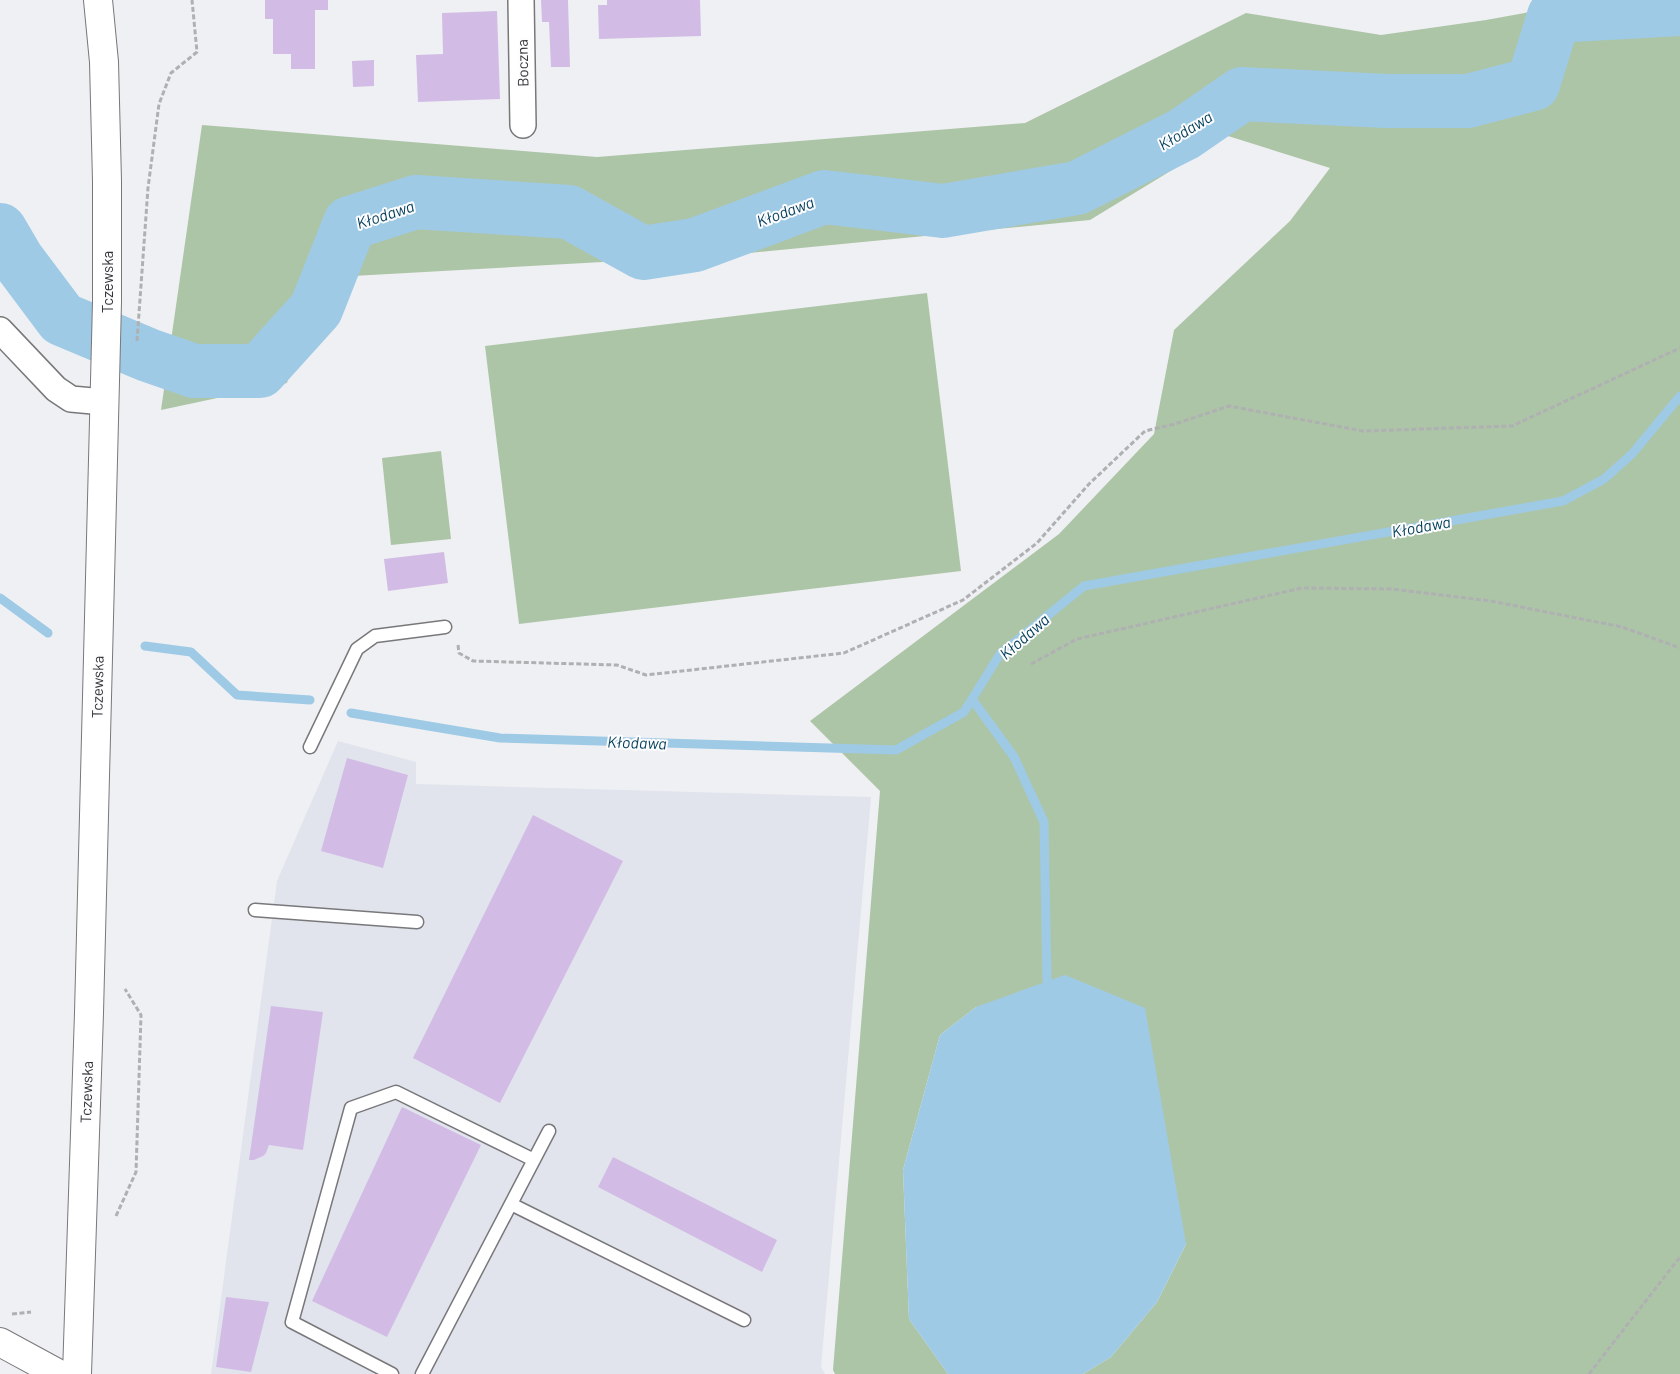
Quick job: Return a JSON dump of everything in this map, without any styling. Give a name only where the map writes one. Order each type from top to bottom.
[{"type":"main road","name":"Tczewska","points":[[77,1374],[89,1013],[106,371],[108,180],[105,81],[98,0]]},
{"type":"main road","points":[[0,1342],[59,1374]]},
{"type":"street","name":"Boczna","points":[[521,0],[523,125]]},
{"type":"street","points":[[0,330],[56,389],[71,399],[104,402]]},
{"type":"lane","points":[[310,747],[357,649],[375,636],[445,627]]},
{"type":"lane","points":[[255,910],[417,922]]},
{"type":"lane","points":[[392,1374],[292,1322],[351,1108],[396,1092],[534,1160]]},
{"type":"lane","points":[[422,1374],[549,1131]]},
{"type":"lane","points":[[511,1204],[744,1320]]},
{"type":"path","points":[[140,309],[148,188],[159,104],[171,73],[197,52],[192,0]]},
{"type":"path","points":[[445,627],[455,625],[458,653],[473,661],[616,665],[646,674],[844,652],[963,600],[1037,543],[1089,484],[1145,431],[1175,424],[1229,406],[1363,431],[1512,426],[1680,348]]},
{"type":"path","points":[[1031,664],[1077,639],[1302,588],[1392,589],[1492,601],[1622,627],[1680,648]]},
{"type":"path","points":[[116,1216],[136,1172],[141,1015],[125,989]]},
{"type":"path","points":[[1589,1374],[1680,1257]]},
{"type":"path","points":[[5,1312],[10,1315],[31,1312]]},
{"type":"shaded area","points":[[338,741],[416,762],[416,784],[871,797],[821,1367],[825,1374],[211,1374],[277,881]]},
{"type":"green space","points":[[1596,0],[1680,0],[1680,1374],[1083,1374],[1111,1357],[1157,1302],[1186,1244],[976,1007],[940,1035],[903,1170],[909,1319],[948,1374],[835,1374],[833,1370],[880,791],[810,721],[1059,534],[1154,434],[1174,330],[1290,221],[1330,168],[1228,136],[1090,220],[729,255],[317,278],[287,383],[161,410],[202,125],[597,157],[1025,123],[1246,13],[1381,35],[1486,20]]},
{"type":"green space","points":[[927,293],[961,571],[519,624],[485,346]]},
{"type":"green space","points":[[441,451],[451,539],[391,545],[382,458]]},
{"type":"water","points":[[1065,975],[1145,1008],[1186,1244],[1157,1302],[1111,1357],[1083,1374],[948,1374],[909,1319],[903,1170],[940,1035],[976,1007]]},
{"type":"building","points":[[265,0],[328,0],[328,10],[315,10],[315,69],[291,69],[291,54],[273,54],[273,19],[265,19]]},
{"type":"building","points":[[541,0],[568,0],[570,67],[551,67],[549,22],[542,22]]},
{"type":"building","points":[[607,0],[700,0],[701,36],[599,39],[598,5],[607,5]]},
{"type":"building","points":[[497,11],[500,99],[418,102],[416,55],[443,54],[442,13]]},
{"type":"building","points":[[374,60],[374,86],[353,87],[352,61]]},
{"type":"building","points":[[444,552],[448,583],[388,591],[384,559]]},
{"type":"building","points":[[347,758],[408,775],[383,868],[321,851]]},
{"type":"building","points":[[533,815],[623,861],[500,1103],[413,1058]]},
{"type":"building","points":[[271,1006],[323,1012],[303,1150],[269,1145],[263,1156],[249,1160]]},
{"type":"building","points":[[402,1107],[481,1145],[387,1337],[312,1301]]},
{"type":"building","points":[[613,1157],[777,1240],[762,1272],[598,1187]]},
{"type":"building","points":[[226,1297],[269,1302],[251,1372],[216,1367]]},
{"type":"waterway","name":"Kłodawa","points":[[0,230],[17,259],[62,319],[148,355],[194,371],[260,371],[316,309],[350,223],[416,202],[569,212],[643,253],[695,245],[824,197],[943,211],[1077,188],[1184,134],[1242,94],[1387,101],[1468,101],[1533,84],[1554,16],[1680,9]]},
{"type":"waterway","name":"Kłodawa","points":[[351,713],[500,738],[896,750],[964,712],[1000,654],[1084,586],[1563,501],[1604,479],[1632,454],[1680,396]]},
{"type":"waterway","name":"Kłodawa","points":[[0,598],[48,633]]},
{"type":"waterway","name":"Kłodawa","points":[[145,646],[191,652],[237,695],[310,700]]},
{"type":"waterway","points":[[972,699],[1014,757],[1044,822],[1047,981]]}]
